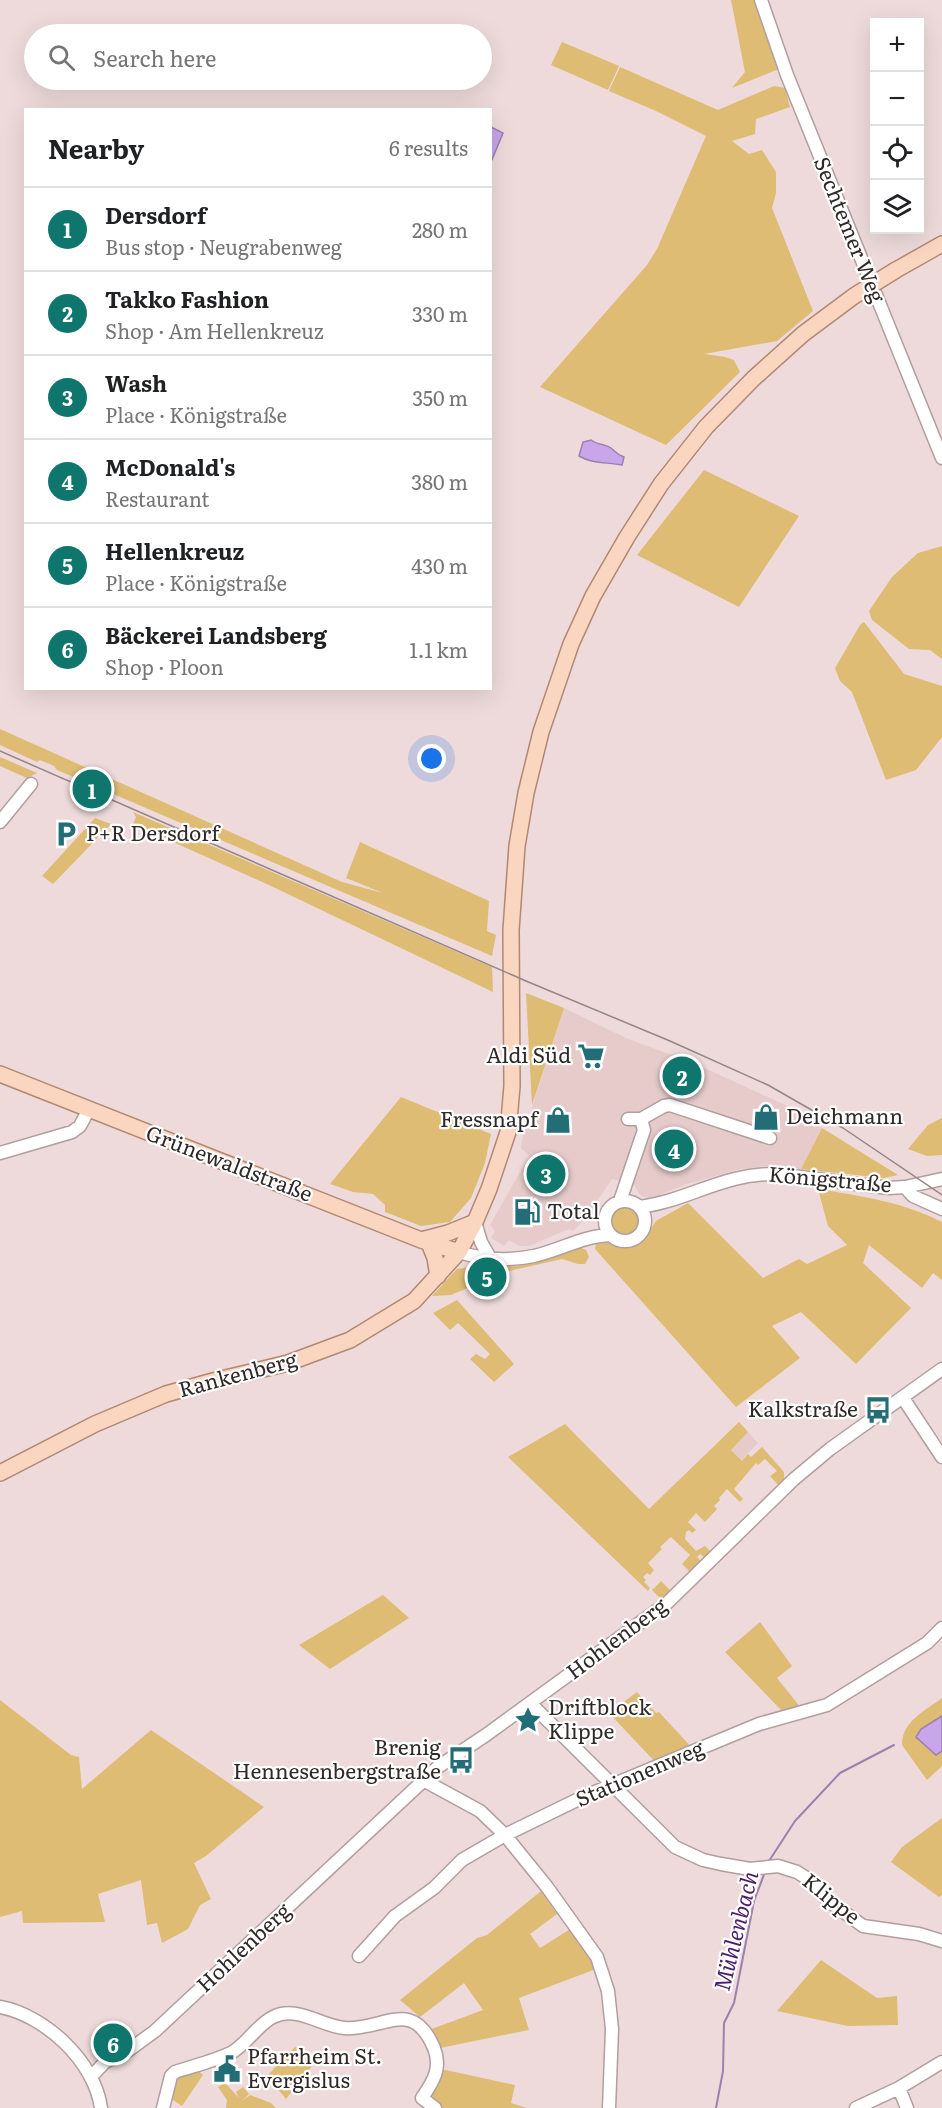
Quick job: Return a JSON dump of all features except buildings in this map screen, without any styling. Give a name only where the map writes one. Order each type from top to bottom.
[{"type":"main road","name":"Rankenberg","points":[[0,1473],[95,1424],[166,1394],[288,1363],[350,1340],[414,1301],[459,1252],[475,1222],[499,1162],[508,1132],[510,930],[521,818],[541,732],[571,644],[593,596],[661,484],[706,427],[762,370],[803,334],[854,296],[942,244]]},
{"type":"main road","name":"Grünewaldstraße","points":[[0,1074],[425,1241],[459,1252]]},
{"type":"main road","points":[[438,1276],[435,1258],[425,1241],[475,1222]]},
{"type":"street","name":"Sechtemer Weg","points":[[761,0],[787,75],[942,458]]},
{"type":"street","points":[[0,822],[31,784]]},
{"type":"street","points":[[628,1119],[641,1119],[670,1105],[770,1138]]},
{"type":"street","points":[[0,1153],[72,1132],[80,1126],[89,1109]]},
{"type":"street","points":[[641,1119],[644,1130],[628,1178],[630,1203],[645,1221]]},
{"type":"street","name":"Königstraße","points":[[581,1239],[605,1222],[608,1209],[630,1203],[653,1205],[727,1180],[759,1174],[776,1174],[889,1188],[942,1179]]},
{"type":"street","points":[[905,1187],[913,1196],[942,1209]]},
{"type":"street","name":"Königstraße","points":[[459,1252],[473,1257],[511,1259],[534,1256],[581,1239],[610,1235],[616,1239],[629,1240],[640,1234],[645,1221],[652,1215],[684,1196]]},
{"type":"street","points":[[475,1222],[481,1242],[490,1258]]},
{"type":"street","points":[[605,1222],[610,1235]]},
{"type":"street","name":"Hohlenberg","points":[[105,2062],[129,2050],[155,2031],[438,1767],[530,1703],[667,1602],[794,1479],[830,1449],[942,1369]]},
{"type":"street","points":[[903,1398],[942,1457]]},
{"type":"street","name":"Stationenweg","points":[[359,1956],[395,1916],[434,1888],[462,1860],[505,1835],[583,1797],[759,1724],[827,1705],[927,1643],[942,1628]]},
{"type":"street","name":"Klippe","points":[[530,1703],[675,1847],[703,1860],[750,1869],[778,1866],[797,1872],[829,1901],[863,1926],[919,1934],[942,1941]]},
{"type":"street","points":[[423,1780],[480,1811],[505,1835],[547,1887],[597,1957],[608,1991],[612,2029],[609,2108]]},
{"type":"street","points":[[0,2007],[27,2015],[49,2030],[84,2064],[91,2077],[101,2108]]},
{"type":"street","points":[[163,2108],[171,2076],[175,2072],[231,2052],[273,2017],[287,2014],[308,2016],[339,2027],[354,2029],[392,2020],[409,2019],[420,2025],[430,2040],[438,2067],[433,2082],[422,2098],[435,2108]]},
{"type":"street","points":[[856,2108],[899,2088],[942,2061]]},
{"type":"street","points":[[84,2064],[105,2062]]},
{"type":"street","points":[[91,2077],[105,2062]]},
{"type":"street","points":[[899,2088],[907,2108]]},
{"type":"shaded area","points":[[731,0],[755,0],[779,69],[732,88],[745,72]]},
{"type":"shaded area","points":[[562,42],[619,66],[608,90],[551,65]]},
{"type":"shaded area","points":[[620,67],[718,110],[774,86],[785,88],[790,107],[756,119],[755,134],[732,141],[749,154],[762,150],[776,172],[776,193],[772,208],[813,311],[777,341],[704,354],[734,360],[740,372],[666,445],[540,387],[647,265],[657,249],[706,136],[609,91]]},
{"type":"shaded area","points":[[492,128],[503,133],[492,160]]},
{"type":"shaded area","points":[[591,440],[609,447],[624,457],[622,465],[594,462],[579,456],[583,442]]},
{"type":"shaded area","points":[[704,470],[799,516],[739,607],[637,555]]},
{"type":"shaded area","points":[[942,546],[942,659],[930,650],[909,649],[872,620],[869,611],[892,577],[918,553]]},
{"type":"shaded area","points":[[864,622],[904,674],[942,686],[942,737],[916,770],[886,780],[852,692],[840,681],[835,668]]},
{"type":"shaded area","points":[[0,729],[342,882],[383,893],[346,878],[360,842],[489,901],[487,931],[496,935],[492,956],[57,770],[54,766],[40,760],[37,762],[0,745]]},
{"type":"shaded area","points":[[0,757],[37,773],[27,778],[0,766]]},
{"type":"shaded area","points":[[133,812],[492,967],[493,992],[271,886],[133,824],[136,817]]},
{"type":"shaded area","points":[[95,818],[111,824],[53,884],[42,876]]},
{"type":"shaded area","points":[[526,993],[564,1008],[532,1105]]},
{"type":"shaded area","points":[[564,1008],[626,1038],[698,1065],[785,1105],[822,1128],[801,1169],[764,1166],[736,1170],[684,1185],[649,1199],[640,1195],[634,1185],[612,1179],[586,1218],[573,1231],[569,1229],[529,1246],[519,1246],[509,1240],[504,1246],[491,1238],[495,1231],[490,1225],[529,1156],[521,1148],[523,1135]]},
{"type":"shaded area","points":[[401,1097],[491,1134],[485,1163],[471,1198],[450,1222],[421,1226],[385,1212],[385,1205],[373,1194],[353,1192],[330,1184]]},
{"type":"shaded area","points":[[942,1118],[942,1155],[927,1156],[908,1149],[928,1125]]},
{"type":"shaded area","points":[[822,1128],[898,1175],[884,1178],[801,1169]]},
{"type":"shaded area","points":[[818,1189],[897,1205],[942,1222],[942,1280],[933,1273],[922,1288],[869,1245],[863,1263],[911,1308],[856,1364],[801,1312],[772,1326],[800,1358],[736,1407],[595,1249],[596,1244],[607,1241],[616,1246],[630,1248],[643,1241],[656,1221],[688,1203],[763,1278],[799,1259],[807,1264],[847,1245],[828,1226]]},
{"type":"shaded area","points":[[625,1205],[636,1209],[640,1220],[636,1231],[625,1235],[614,1231],[610,1220],[614,1209]]},
{"type":"shaded area","points":[[579,1247],[586,1250],[589,1257],[585,1264],[562,1259],[505,1272],[451,1295],[432,1296],[457,1269],[476,1266],[515,1266],[547,1259]]},
{"type":"shaded area","points":[[457,1300],[514,1364],[494,1382],[470,1359],[476,1354],[485,1359],[490,1354],[458,1323],[450,1330],[433,1313]]},
{"type":"shaded area","points":[[739,1422],[748,1432],[731,1450],[742,1461],[748,1454],[751,1457],[762,1447],[784,1472],[784,1481],[779,1486],[770,1476],[777,1471],[765,1459],[758,1465],[756,1463],[734,1489],[743,1499],[740,1502],[727,1489],[714,1506],[717,1509],[705,1522],[696,1513],[688,1522],[696,1530],[692,1533],[689,1530],[686,1532],[685,1539],[696,1551],[705,1546],[711,1552],[705,1558],[700,1554],[697,1557],[702,1562],[690,1572],[682,1564],[690,1555],[671,1537],[648,1563],[654,1570],[650,1575],[647,1573],[643,1577],[646,1580],[644,1582],[650,1588],[648,1591],[508,1457],[565,1424],[649,1509]]},
{"type":"shaded area","points":[[748,1432],[758,1443],[741,1461],[731,1450]]},
{"type":"shaded area","points":[[661,1581],[671,1591],[661,1599],[652,1590]]},
{"type":"shaded area","points":[[383,1595],[409,1618],[330,1669],[299,1645]]},
{"type":"shaded area","points":[[760,1622],[792,1666],[777,1678],[801,1708],[784,1713],[725,1652]]},
{"type":"shaded area","points":[[637,1692],[693,1749],[657,1764],[609,1713]]},
{"type":"shaded area","points":[[942,1698],[942,1716],[921,1729],[936,1755],[942,1751],[942,1766],[927,1780],[902,1745],[903,1737],[906,1729],[916,1717]]},
{"type":"shaded area","points":[[0,1700],[71,1755],[79,1757],[82,1789],[151,1730],[264,1807],[206,1856],[194,1863],[211,1899],[200,1905],[188,1929],[162,1943],[157,1923],[147,1925],[141,1880],[98,1894],[105,1922],[23,1923],[22,1911],[0,1917]]},
{"type":"shaded area","points":[[942,1716],[942,1751],[936,1755],[916,1737],[921,1729]]},
{"type":"shaded area","points":[[942,1818],[942,1895],[939,1897],[891,1862],[902,1847]]},
{"type":"shaded area","points":[[541,1891],[557,1914],[530,1934],[540,1948],[572,1928],[596,1969],[519,1998],[529,2030],[440,2048],[429,2030],[483,2010],[464,1983],[420,2017],[400,2000],[477,1938],[487,1935]]},
{"type":"shaded area","points":[[821,1960],[877,1998],[897,1996],[898,2025],[848,2026],[777,2011]]},
{"type":"shaded area","points":[[295,2047],[319,2057],[286,2099],[267,2076]]},
{"type":"shaded area","points":[[441,2069],[515,2085],[511,2103],[527,2108],[440,2108],[430,2100]]},
{"type":"shaded area","points":[[197,2070],[203,2075],[182,2106],[173,2100],[177,2077]]},
{"type":"shaded area","points":[[225,2083],[239,2098],[236,2092],[243,2087],[249,2094],[242,2101],[250,2095],[271,2103],[276,2108],[226,2108],[227,2100],[218,2087]]},
{"type":"waterway","name":"Mühlenbach","points":[[769,1861],[795,1821],[840,1773],[894,1745]]},
{"type":"waterway","name":"Mühlenbach","points":[[716,2108],[723,2071],[724,2023],[734,2003],[754,1901],[765,1872]]},
{"type":"tram line","points":[[0,751],[768,1085],[843,1128],[942,1195]]},
{"type":"place","name":"Dersdorf","points":[[92,789]]},
{"type":"place","name":"P+R Dersdorf","points":[[66,834]]},
{"type":"place","name":"Aldi Süd","points":[[591,1056]]},
{"type":"place","name":"Takko Fashion","points":[[682,1076]]},
{"type":"place","name":"Deichmann","points":[[766,1117]]},
{"type":"place","name":"Fressnapf","points":[[558,1120]]},
{"type":"place","name":"McDonald's","points":[[674,1149]]},
{"type":"place","name":"Wash","points":[[546,1174]]},
{"type":"place","name":"Total","points":[[527,1212]]},
{"type":"place","name":"Hellenkreuz","points":[[487,1277]]},
{"type":"place","name":"Kalkstraße","points":[[878,1410]]},
{"type":"place","name":"Driftblock Klippe","points":[[528,1720]]},
{"type":"place","name":"Brenig Hennesenbergstraße","points":[[461,1760]]},
{"type":"place","name":"Bäckerei Landsberg","points":[[113,2043]]},
{"type":"place","name":"Pfarrheim St. Evergislus","points":[[227,2069]]}]
